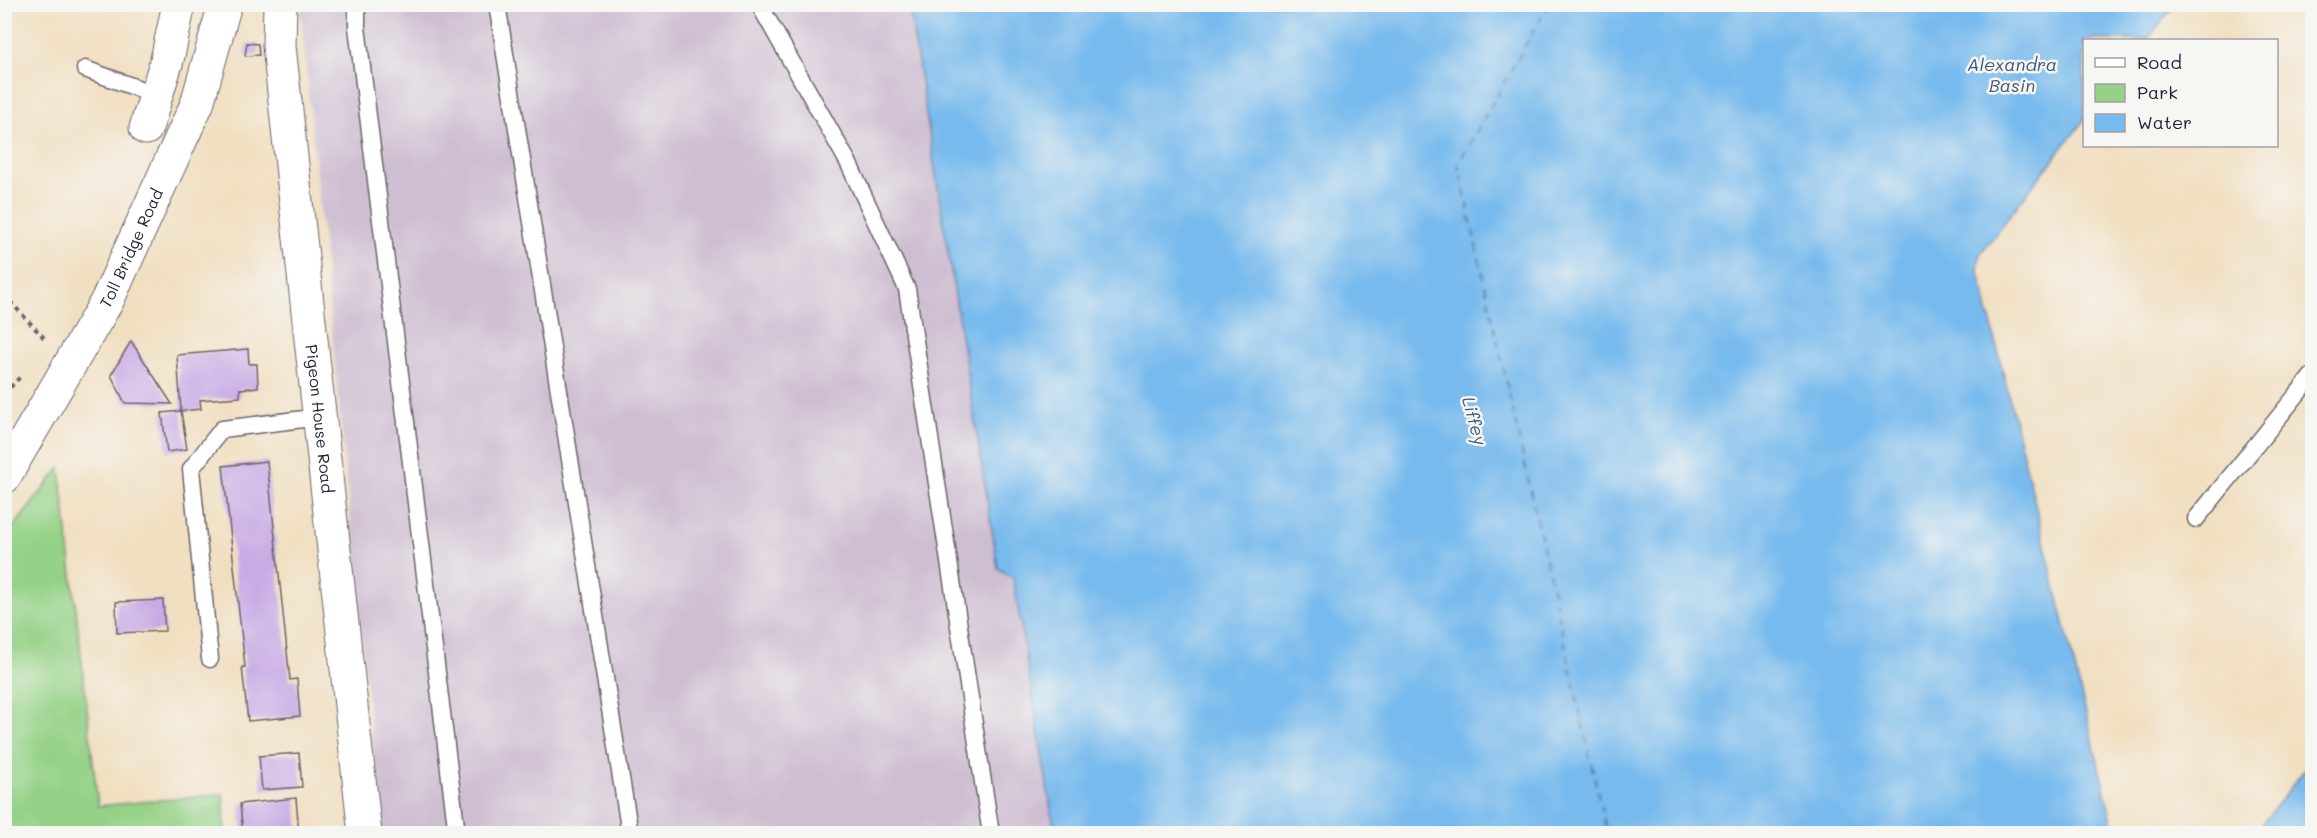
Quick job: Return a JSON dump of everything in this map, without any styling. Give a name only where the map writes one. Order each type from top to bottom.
[{"type":"street","points":[[146,128],[168,60],[179,4]]},
{"type":"street","name":"Toll Bridge Road","points":[[4,477],[107,301],[197,104],[225,4]]},
{"type":"street","name":"Pigeon House Road","points":[[280,4],[279,46],[365,834]]},
{"type":"lane","points":[[357,4],[357,27],[457,834]]},
{"type":"lane","points":[[497,4],[630,834]]},
{"type":"lane","points":[[759,4],[848,162],[907,289],[991,834]]},
{"type":"lane","points":[[85,69],[156,95]]},
{"type":"lane","points":[[2196,519],[2313,376]]},
{"type":"lane","points":[[210,660],[191,469],[222,429],[320,417]]},
{"type":"path","points":[[4,295],[46,341]]},
{"type":"shaded area","points":[[300,5],[909,5],[998,567],[1013,578],[1055,833],[381,833]]},
{"type":"green space","points":[[60,468],[98,806],[223,794],[225,833],[5,833],[5,538]]},
{"type":"water","points":[[909,5],[2175,5],[2148,39],[2083,39],[2083,121],[1980,254],[1978,269],[2115,833],[1055,833],[1013,578],[998,568]]},
{"type":"water","points":[[2312,760],[2312,833],[2255,833]]},
{"type":"building","points":[[4,9],[9,9],[10,38],[4,39]]},
{"type":"building","points":[[247,43],[258,44],[259,55],[245,56]]},
{"type":"building","points":[[131,341],[172,404],[125,403],[111,375]]},
{"type":"building","points":[[248,349],[249,364],[257,364],[258,387],[240,389],[240,397],[200,400],[201,409],[181,411],[177,355]]},
{"type":"building","points":[[181,411],[187,449],[167,452],[162,413]]},
{"type":"building","points":[[267,461],[290,680],[297,679],[300,716],[248,721],[242,667],[245,667],[223,466]]},
{"type":"building","points":[[163,600],[165,631],[117,633],[116,602]]},
{"type":"building","points":[[299,753],[302,787],[262,790],[259,756]]},
{"type":"building","points":[[296,798],[299,834],[243,834],[240,804]]},
{"type":"ferry route","points":[[1549,4],[1458,164],[1607,834]]},
{"type":"water label","name":"Alexandra Basin","points":[[2012,76]]},
{"type":"water label","name":"Liffey","points":[[1474,421]]}]
